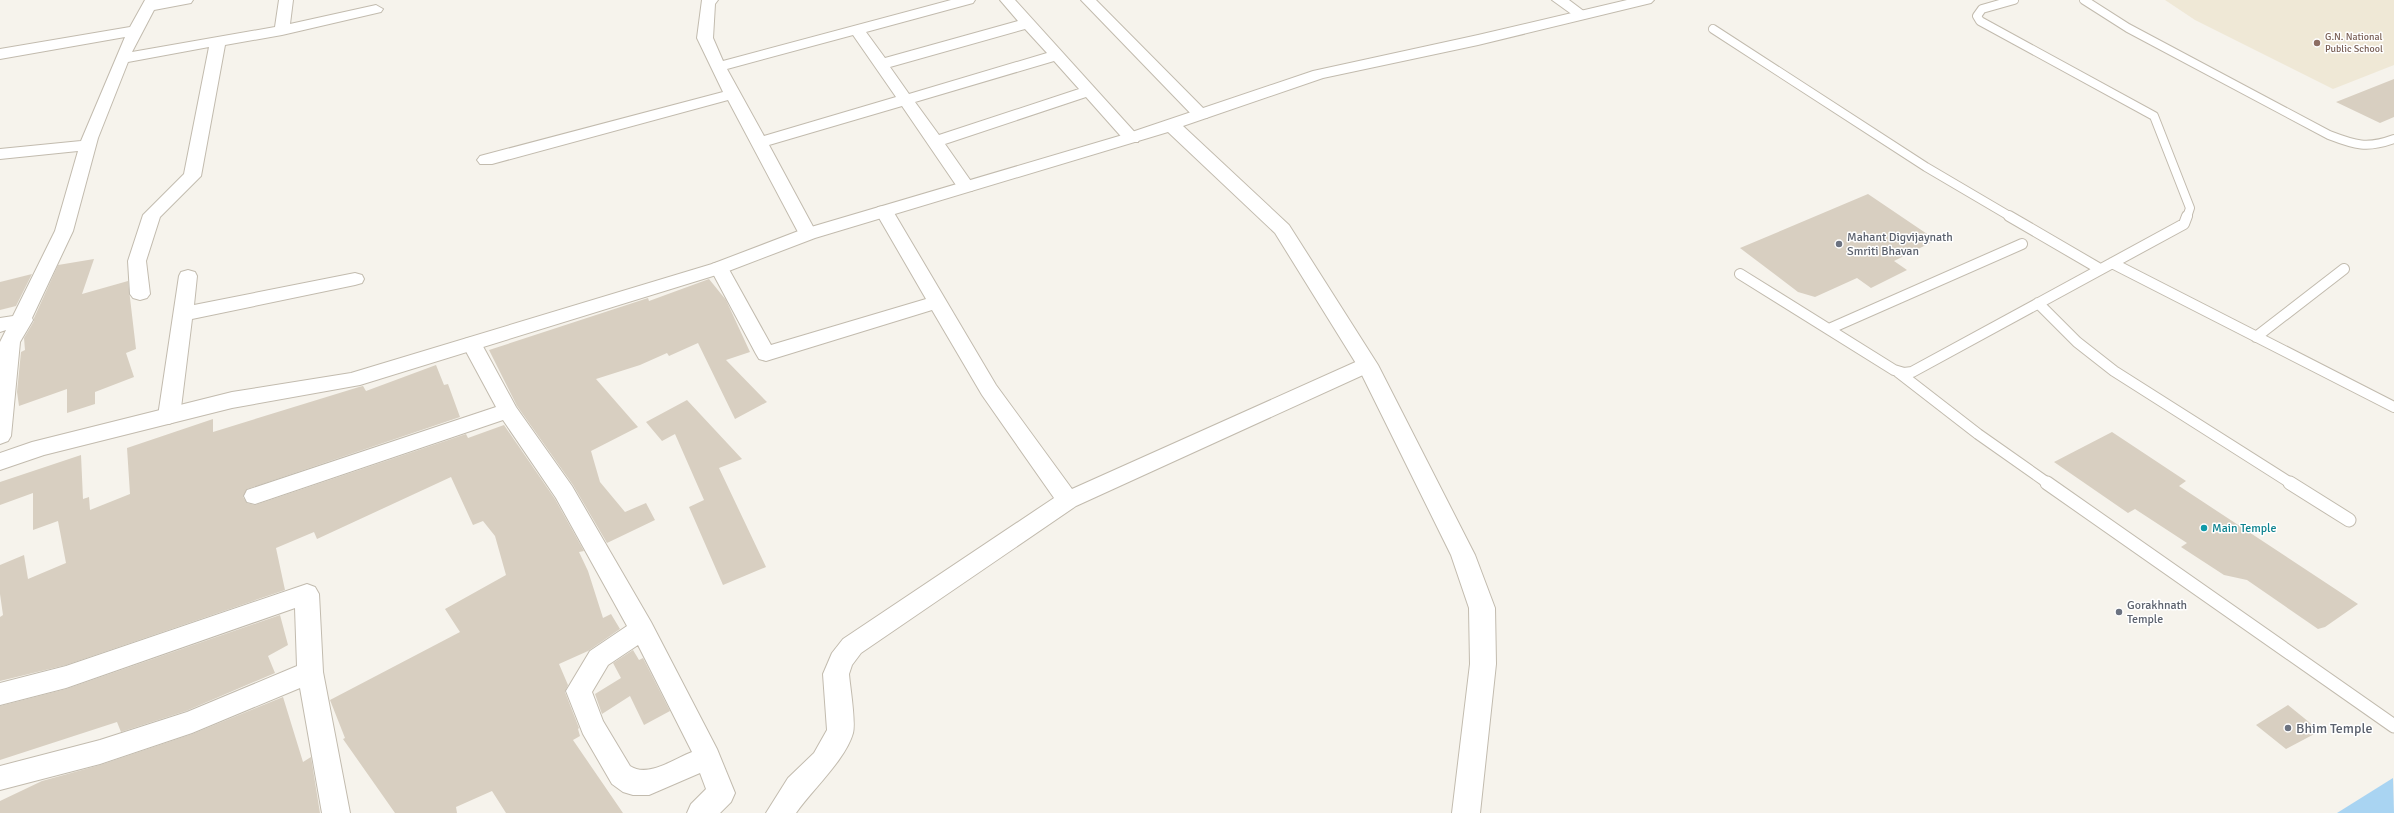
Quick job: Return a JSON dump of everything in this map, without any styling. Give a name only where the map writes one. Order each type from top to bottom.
[{"type":"street","points":[[0,436],[10,342],[23,320],[64,231],[88,145],[122,58],[150,3],[186,0]]},
{"type":"street","points":[[282,30],[286,0]]},
{"type":"street","points":[[710,0],[708,2],[705,38],[718,67],[808,234]]},
{"type":"street","points":[[718,67],[968,0]]},
{"type":"street","points":[[1007,0],[1132,138]]},
{"type":"street","points":[[1088,0],[1201,115]]},
{"type":"street","points":[[1559,0],[1582,16]]},
{"type":"street","points":[[0,462],[40,448],[232,400],[352,380],[720,268],[808,234],[1132,138],[1319,74],[1582,16],[1646,0]]},
{"type":"street","points":[[122,58],[282,30],[376,9]]},
{"type":"street","points":[[882,64],[1028,23]]},
{"type":"street","points":[[857,30],[966,187]]},
{"type":"street","points":[[0,54],[135,31]]},
{"type":"street","points":[[140,294],[137,261],[152,215],[192,176],[218,41]]},
{"type":"street","points":[[759,143],[1058,55]]},
{"type":"street","points":[[935,142],[1090,91]]},
{"type":"street","points":[[486,160],[733,94]]},
{"type":"street","points":[[1171,125],[1282,229],[1367,365],[1463,555],[1482,608],[1483,664],[1466,813]]},
{"type":"street","points":[[0,154],[88,145]]},
{"type":"street","points":[[884,211],[989,390],[1068,500]]},
{"type":"street","points":[[720,268],[766,354],[936,302]]},
{"type":"street","points":[[169,416],[188,276]]},
{"type":"street","points":[[183,314],[355,279]]},
{"type":"street","points":[[0,325],[23,320]]},
{"type":"street","points":[[472,344],[508,411],[564,492],[642,629],[708,757],[721,793],[701,813]]},
{"type":"street","points":[[780,813],[798,787],[823,761],[840,732],[836,674],[841,660],[852,646],[1068,500],[1367,365]]},
{"type":"street","points":[[255,496],[508,411]]},
{"type":"street","points":[[0,694],[66,677],[307,594],[310,672],[336,813]]},
{"type":"street","points":[[642,629],[599,658],[579,691],[592,726],[621,775],[634,783],[648,783],[708,757]]},
{"type":"street","points":[[0,778],[100,752],[192,722],[310,672]]},
{"type":"lane","points":[[1894,370],[1904,373],[1912,372],[2112,264],[2184,224],[2190,208],[2154,116],[2150,112],[2116,97],[1980,20],[1977,16],[1982,9],[2014,0]]},
{"type":"lane","points":[[2084,0],[2128,28],[2329,135],[2363,148],[2378,146],[2394,139]]},
{"type":"lane","points":[[1713,28],[1926,167],[2100,270]]},
{"type":"lane","points":[[1829,329],[2022,244]]},
{"type":"lane","points":[[2112,264],[2394,407]]},
{"type":"lane","points":[[2256,337],[2344,269]]},
{"type":"lane","points":[[1740,274],[1894,370],[1978,434],[2394,726]]},
{"type":"lane","points":[[2038,303],[2077,342],[2114,371],[2349,520]]},
{"type":"shaded area","name":"G.N. National Public School","points":[[2165,0],[2394,0],[2394,65],[2333,89],[2195,20]]},
{"type":"water","points":[[2393,778],[2394,813],[2337,813]]},
{"type":"building","points":[[2394,79],[2394,117],[2380,123],[2336,102]]},
{"type":"building","name":"Mahant Digvijaynath Smriti Bhavan","points":[[1868,194],[1936,240],[1894,261],[1907,270],[1871,288],[1857,278],[1815,297],[1798,292],[1740,248]]},
{"type":"building","points":[[94,259],[82,294],[128,281],[136,349],[126,353],[134,377],[95,392],[95,404],[67,413],[67,389],[19,406],[17,392],[21,352],[25,350],[24,338],[34,321],[58,265]]},
{"type":"building","points":[[32,274],[16,306],[0,310],[0,282]]},
{"type":"building","points":[[709,279],[726,300],[750,352],[726,360],[767,402],[735,419],[698,343],[669,356],[667,353],[640,365],[596,379],[638,427],[591,451],[600,482],[625,512],[646,503],[655,520],[607,543],[573,485],[517,406],[489,350],[648,298],[649,301]]},
{"type":"building","points":[[436,365],[444,385],[448,384],[460,417],[247,489],[243,497],[247,503],[255,505],[466,434],[468,438],[504,425],[555,499],[584,551],[579,552],[588,571],[603,618],[611,614],[620,629],[588,651],[559,664],[568,685],[565,692],[579,728],[580,736],[573,740],[623,813],[506,813],[492,791],[456,807],[457,813],[395,813],[343,739],[345,738],[330,700],[460,632],[445,609],[506,575],[495,536],[483,521],[473,525],[451,477],[317,539],[314,532],[276,548],[285,590],[66,665],[0,681],[0,617],[3,615],[0,594],[0,565],[24,555],[28,579],[66,563],[58,521],[33,530],[33,493],[0,505],[0,482],[81,455],[83,499],[89,497],[90,510],[130,494],[127,448],[213,419],[213,432],[359,387],[363,386],[366,391]]},
{"type":"building","points":[[687,400],[742,459],[719,468],[766,567],[723,585],[689,507],[704,500],[675,434],[662,441],[646,422]]},
{"type":"building","name":"Main Temple","points":[[2112,432],[2186,481],[2179,486],[2358,604],[2325,627],[2318,629],[2247,580],[2224,575],[2181,547],[2187,543],[2135,509],[2128,513],[2054,462]]},
{"type":"building","points":[[280,615],[288,645],[268,656],[275,673],[186,711],[121,732],[117,722],[0,760],[0,706],[66,689]]},
{"type":"building","points":[[633,650],[639,660],[643,658],[670,711],[644,725],[630,696],[602,714],[595,694],[621,678],[613,663]]},
{"type":"building","points":[[283,697],[303,762],[311,757],[320,813],[0,813],[0,801],[42,781],[100,765],[192,734]]},
{"type":"building","name":"Bhim Temple","points":[[2288,705],[2320,731],[2286,749],[2256,725]]},
{"type":"place","name":"G.N. National Public School","points":[[2317,43]]},
{"type":"place","name":"Mahant Digvijaynath Smriti Bhavan","points":[[1839,244]]},
{"type":"place","name":"Main Temple","points":[[2204,528]]},
{"type":"place","name":"Gorakhnath Temple","points":[[2119,612]]},
{"type":"place","name":"Bhim Temple","points":[[2288,728]]}]
